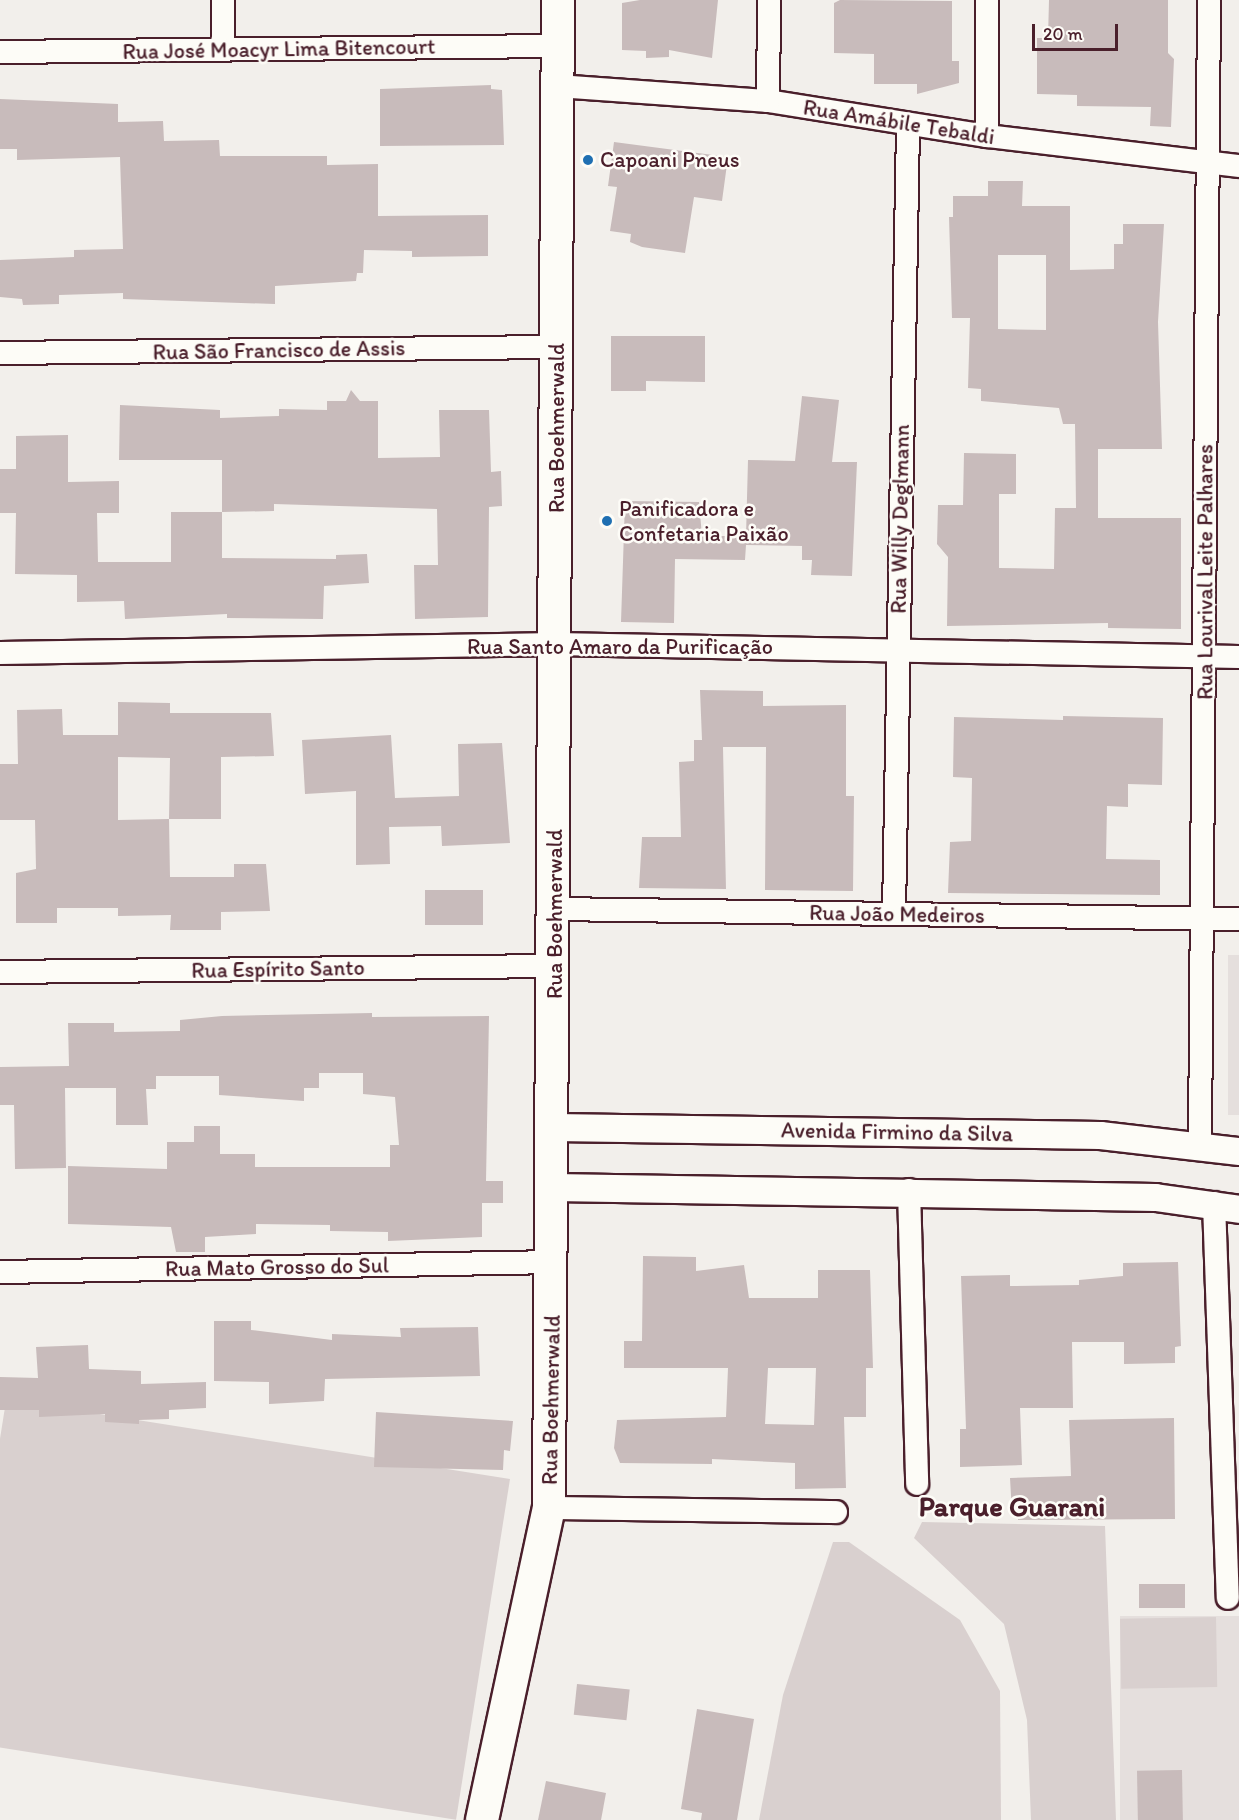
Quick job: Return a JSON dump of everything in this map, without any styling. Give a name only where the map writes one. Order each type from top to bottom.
[{"type":"main road","name":"Rua Boehmerwald","points":[[482,1820],[549,1508],[554,1262],[558,0]]},
{"type":"street","points":[[223,0],[223,49]]},
{"type":"street","points":[[768,101],[769,0]]},
{"type":"street","points":[[987,0],[987,136]]},
{"type":"street","name":"Rua Lourival Leite Palhares","points":[[1200,1144],[1209,0]]},
{"type":"street","name":"Rua José Moacyr Lima Bitencourt","points":[[0,52],[558,46]]},
{"type":"street","name":"Rua Amábile Tebaldi","points":[[558,86],[768,101],[987,136],[1208,166],[1239,166]]},
{"type":"street","name":"Rua Willy Deglmann","points":[[894,913],[908,124]]},
{"type":"street","name":"Rua São Francisco de Assis","points":[[0,353],[557,347]]},
{"type":"street","name":"Rua Santo Amaro da Purificação","points":[[0,653],[556,644],[1239,657]]},
{"type":"street","name":"Rua João Medeiros","points":[[555,909],[1239,919]]},
{"type":"street","name":"Rua Espírito Santo","points":[[0,972],[555,966]]},
{"type":"street","name":"Avenida Firmino da Silva","points":[[554,1127],[1100,1135],[1200,1144],[1239,1151]]},
{"type":"street","points":[[554,1187],[909,1190],[1155,1197],[1227,1206],[1228,1598]]},
{"type":"street","points":[[909,1190],[916,1484]]},
{"type":"street","name":"Rua Mato Grosso do Sul","points":[[0,1272],[554,1262]]},
{"type":"street","points":[[549,1508],[836,1512]]},
{"type":"shaded area","points":[[1228,955],[1239,955],[1239,1115],[1228,1115]]},
{"type":"shaded area","points":[[6,1399],[510,1479],[456,1820],[0,1748],[0,1439]]},
{"type":"shaded area","points":[[922,1522],[1105,1526],[1116,1820],[1031,1820],[1027,1720],[1004,1624],[914,1538]]},
{"type":"shaded area","points":[[833,1542],[849,1542],[960,1620],[1000,1691],[1001,1820],[759,1820],[783,1695]]},
{"type":"shaded area","points":[[1120,1616],[1239,1616],[1239,1820],[1120,1820]]},
{"type":"shaded area","points":[[1216,1617],[1217,1687],[1121,1689],[1120,1619]]},
{"type":"building","points":[[640,0],[718,0],[712,58],[669,50],[669,57],[646,58],[646,51],[622,50],[622,3]]},
{"type":"building","points":[[840,0],[952,1],[952,61],[959,61],[959,83],[917,94],[917,84],[874,84],[874,54],[834,53],[834,3]]},
{"type":"building","points":[[1049,0],[1168,0],[1168,53],[1174,59],[1171,127],[1150,126],[1151,107],[1077,106],[1077,95],[1037,94],[1037,38],[1048,38]]},
{"type":"building","points":[[491,85],[491,89],[502,90],[504,145],[380,146],[380,89]]},
{"type":"building","points":[[0,99],[118,104],[118,122],[163,121],[164,141],[219,140],[220,156],[327,156],[327,165],[378,164],[378,216],[488,215],[488,256],[412,257],[412,251],[364,250],[363,273],[357,273],[356,281],[275,286],[275,304],[123,299],[123,293],[59,295],[59,304],[23,305],[22,299],[0,297],[0,260],[74,257],[74,250],[123,249],[120,157],[17,160],[17,149],[0,149]]},
{"type":"building","points":[[614,142],[728,157],[722,201],[694,197],[685,253],[642,247],[630,242],[631,234],[610,231],[617,187],[608,186]]},
{"type":"building","points":[[988,181],[1023,181],[1022,206],[1070,206],[1070,270],[1114,269],[1114,244],[1123,244],[1123,224],[1164,224],[1158,322],[1162,449],[1098,449],[1098,518],[1181,518],[1181,629],[1108,628],[1108,623],[947,626],[948,557],[937,544],[938,505],[963,505],[964,453],[1016,454],[1016,494],[999,494],[999,568],[1054,569],[1055,508],[1076,508],[1075,424],[1063,424],[1059,408],[981,401],[981,389],[968,388],[970,318],[952,318],[949,217],[953,217],[953,196],[988,196]],"holes":[[[998,255],[1046,255],[1046,330],[998,329]]]},
{"type":"building","points":[[611,336],[705,336],[705,382],[646,381],[646,391],[611,391]]},
{"type":"building","points":[[351,390],[360,401],[378,401],[378,458],[440,457],[439,410],[489,410],[491,472],[501,471],[502,506],[489,507],[488,617],[415,619],[414,565],[438,565],[437,509],[274,504],[274,511],[222,512],[222,460],[119,460],[120,405],[220,410],[220,418],[279,416],[279,409],[327,410],[327,401],[346,401]]},
{"type":"building","points":[[802,396],[839,400],[832,462],[857,462],[852,576],[811,575],[812,560],[802,560],[802,546],[746,545],[745,560],[675,559],[674,623],[621,622],[625,501],[699,502],[702,536],[746,536],[748,460],[795,461]]},
{"type":"building","points":[[68,435],[68,482],[119,481],[119,513],[97,513],[98,562],[171,562],[171,512],[222,512],[222,558],[336,559],[336,555],[367,554],[369,583],[324,586],[323,619],[227,618],[227,614],[125,619],[124,601],[77,602],[77,575],[15,574],[16,513],[0,513],[0,469],[16,469],[16,436]]},
{"type":"building","points":[[700,690],[763,691],[763,706],[846,705],[846,796],[854,796],[853,891],[765,890],[766,747],[723,747],[726,889],[639,888],[642,837],[681,837],[679,762],[694,761],[694,740],[702,740]]},
{"type":"building","points":[[118,702],[170,703],[170,713],[271,713],[274,756],[221,757],[221,819],[169,819],[170,877],[234,877],[234,864],[266,864],[270,911],[221,912],[221,930],[170,930],[171,915],[118,916],[118,908],[57,908],[57,923],[16,923],[16,873],[36,869],[35,820],[0,820],[0,764],[18,764],[17,710],[62,709],[63,735],[118,735]],"holes":[[[118,757],[170,758],[169,819],[118,820]]]},
{"type":"building","points":[[1063,716],[1163,718],[1162,785],[1128,784],[1128,807],[1107,806],[1106,859],[1160,860],[1160,895],[948,893],[950,842],[971,841],[972,778],[953,777],[954,717],[1063,720]]},
{"type":"building","points":[[391,735],[395,798],[459,796],[458,744],[502,743],[510,843],[442,846],[441,826],[389,827],[390,864],[356,865],[356,791],[305,794],[302,740]]},
{"type":"building","points":[[425,890],[483,890],[483,925],[425,925]]},
{"type":"building","points":[[372,1013],[372,1017],[489,1016],[486,1181],[503,1181],[503,1203],[482,1203],[482,1237],[388,1241],[388,1232],[330,1231],[330,1225],[256,1224],[256,1234],[205,1237],[205,1252],[176,1252],[171,1227],[68,1224],[68,1166],[167,1169],[167,1142],[194,1142],[194,1126],[220,1126],[220,1154],[255,1154],[255,1167],[390,1167],[390,1145],[399,1145],[395,1097],[363,1094],[363,1073],[319,1073],[319,1088],[304,1088],[304,1101],[219,1095],[219,1076],[156,1076],[156,1089],[146,1089],[148,1125],[116,1125],[116,1088],[65,1088],[66,1168],[15,1169],[14,1105],[0,1105],[0,1067],[69,1066],[68,1023],[114,1023],[114,1032],[180,1031],[180,1020],[222,1016]]},
{"type":"building","points":[[643,1256],[696,1257],[696,1271],[744,1265],[749,1298],[818,1298],[818,1270],[870,1270],[873,1368],[866,1368],[866,1417],[844,1417],[846,1488],[795,1489],[795,1463],[712,1459],[712,1464],[620,1463],[614,1448],[617,1420],[726,1417],[728,1368],[624,1368],[624,1341],[642,1341]],"holes":[[[768,1368],[816,1368],[814,1425],[765,1424]]]},
{"type":"building","points":[[1178,1262],[1181,1346],[1175,1347],[1175,1363],[1124,1364],[1124,1342],[1072,1342],[1073,1408],[1020,1408],[1022,1465],[960,1467],[960,1429],[966,1429],[961,1276],[1010,1275],[1010,1286],[1079,1285],[1079,1280],[1123,1276],[1123,1263]]},
{"type":"building","points":[[214,1321],[251,1321],[251,1330],[332,1340],[332,1334],[401,1337],[400,1328],[478,1327],[480,1376],[325,1379],[324,1401],[269,1404],[269,1382],[214,1381]]},
{"type":"building","points":[[88,1345],[89,1369],[141,1371],[141,1384],[206,1382],[206,1408],[169,1410],[169,1419],[139,1420],[139,1424],[105,1422],[105,1414],[39,1417],[39,1410],[0,1410],[0,1377],[38,1378],[36,1347]]},
{"type":"building","points":[[376,1412],[513,1421],[510,1451],[504,1450],[503,1470],[374,1467]]},
{"type":"building","points":[[1174,1418],[1175,1519],[1018,1520],[1018,1513],[1012,1513],[1010,1478],[1071,1476],[1069,1420]]},
{"type":"building","points":[[1139,1584],[1185,1584],[1185,1608],[1139,1608]]},
{"type":"building","points":[[577,1684],[630,1690],[626,1720],[574,1715]]},
{"type":"building","points":[[697,1709],[754,1719],[737,1820],[701,1820],[702,1813],[681,1809]]},
{"type":"building","points":[[1182,1770],[1183,1820],[1138,1820],[1137,1771]]},
{"type":"building","points":[[546,1781],[606,1793],[601,1820],[538,1820]]},
{"type":"place","name":"Capoani Pneus","points":[[588,160]]},
{"type":"place","name":"Panificadora e Confetaria Paixão","points":[[607,521]]},
{"type":"district","name":"Parque Guarani","points":[[1012,1506]]}]
